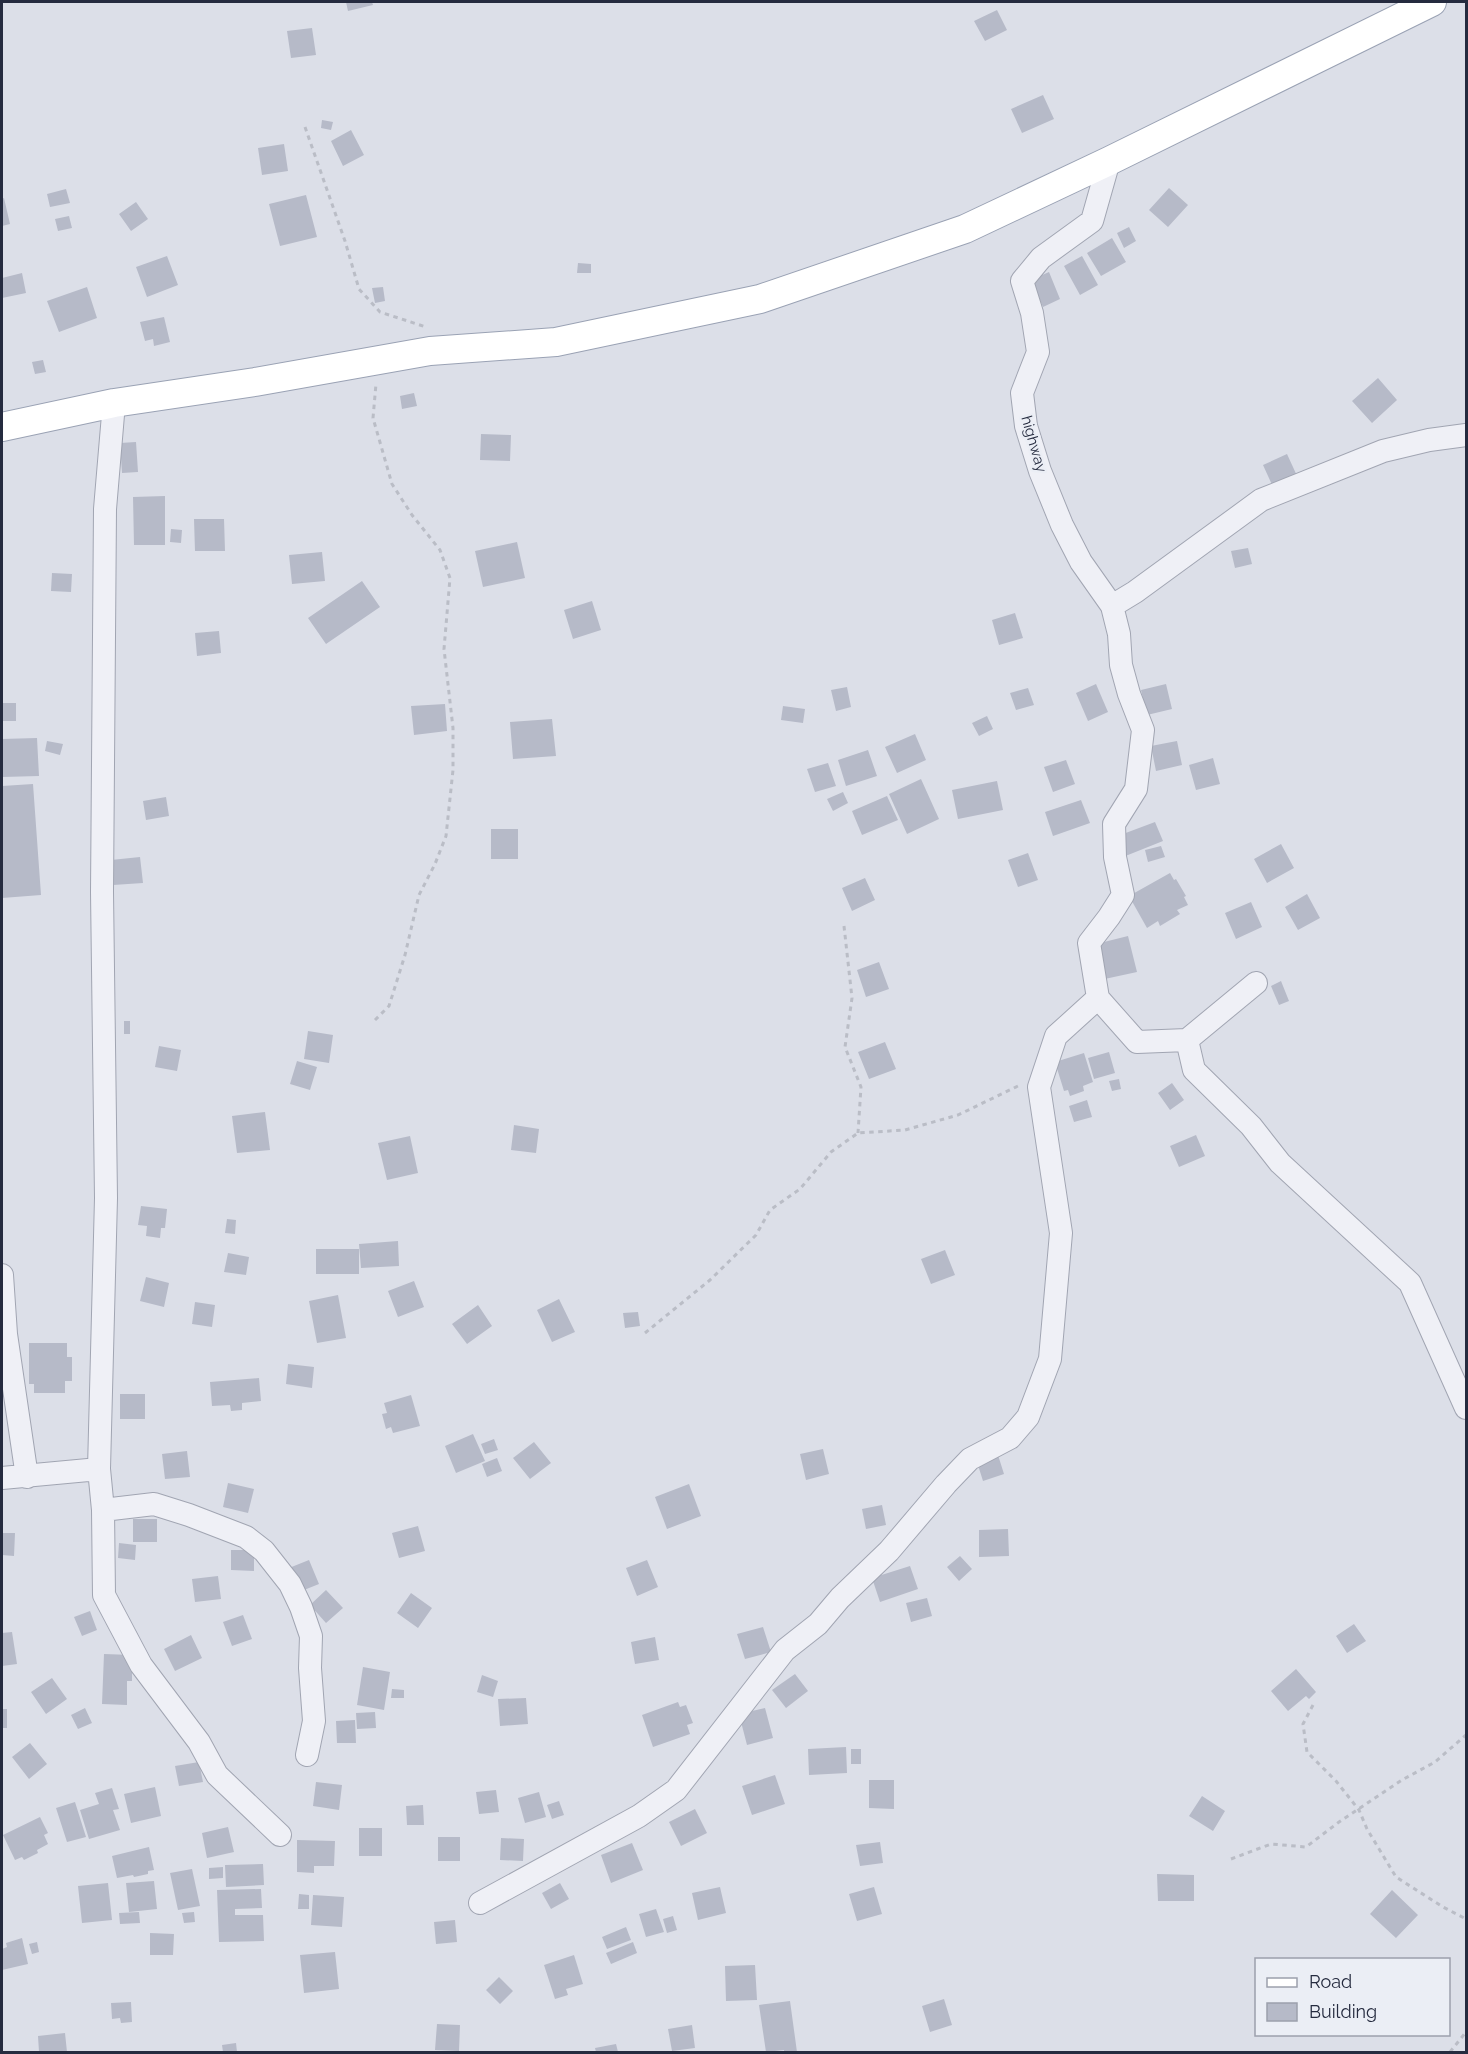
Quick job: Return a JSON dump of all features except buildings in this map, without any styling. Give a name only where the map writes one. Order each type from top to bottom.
[{"type":"main road","points":[[2,427],[114,403],[255,382],[430,351],[556,342],[760,299],[965,229],[1432,2]]},
{"type":"street","name":"highway","points":[[1109,161],[1092,221],[1041,258],[1022,281],[1032,313],[1038,352],[1022,393],[1026,426],[1040,471],[1062,525],[1082,562],[1112,606]]},
{"type":"street","points":[[114,403],[105,509],[102,892],[106,1198],[99,1469],[103,1510],[104,1595],[141,1665],[199,1742],[217,1775],[280,1835]]},
{"type":"street","points":[[1256,982],[1187,1040],[1137,1042],[1098,998],[1089,943],[1123,895],[1114,857],[1114,824],[1136,789],[1143,730],[1120,665],[1119,633],[1112,606],[1135,592],[1261,500],[1383,451],[1429,440],[1467,435]]},
{"type":"street","points":[[480,1903],[639,1816],[676,1790],[785,1650],[818,1624],[840,1598],[889,1551],[970,1459],[1010,1438],[1028,1417],[1050,1359],[1061,1233],[1040,1087],[1056,1036],[1098,998]]},
{"type":"street","points":[[1187,1040],[1194,1070],[1251,1126],[1280,1163],[1410,1283],[1467,1408]]},
{"type":"street","points":[[2,1275],[6,1334],[27,1476]]},
{"type":"street","points":[[2,1478],[99,1469]]},
{"type":"street","points":[[103,1510],[154,1504],[246,1537],[264,1551],[290,1584],[311,1636],[310,1668],[314,1721],[307,1755]]},
{"type":"path","points":[[305,127],[345,241],[359,289],[380,312],[440,332],[430,351]]},
{"type":"path","points":[[375,1020],[389,1006],[405,955],[419,895],[446,836],[453,770],[453,728],[444,649],[450,578],[440,550],[412,515],[392,484],[373,418],[375,384],[384,379]]},
{"type":"path","points":[[844,926],[852,998],[845,1047],[861,1087],[858,1133]]},
{"type":"path","points":[[645,1333],[710,1280],[756,1234],[770,1210],[800,1189],[831,1152],[858,1133],[904,1130],[958,1116],[1020,1085],[1040,1087]]},
{"type":"path","points":[[1313,1705],[1303,1724],[1307,1752],[1336,1781],[1359,1810],[1367,1829],[1396,1877],[1443,1907],[1467,1919]]},
{"type":"path","points":[[1231,1859],[1271,1844],[1306,1847],[1402,1780],[1435,1762],[1467,1735]]},
{"type":"path","points":[[1450,2052],[1467,2032]]}]
